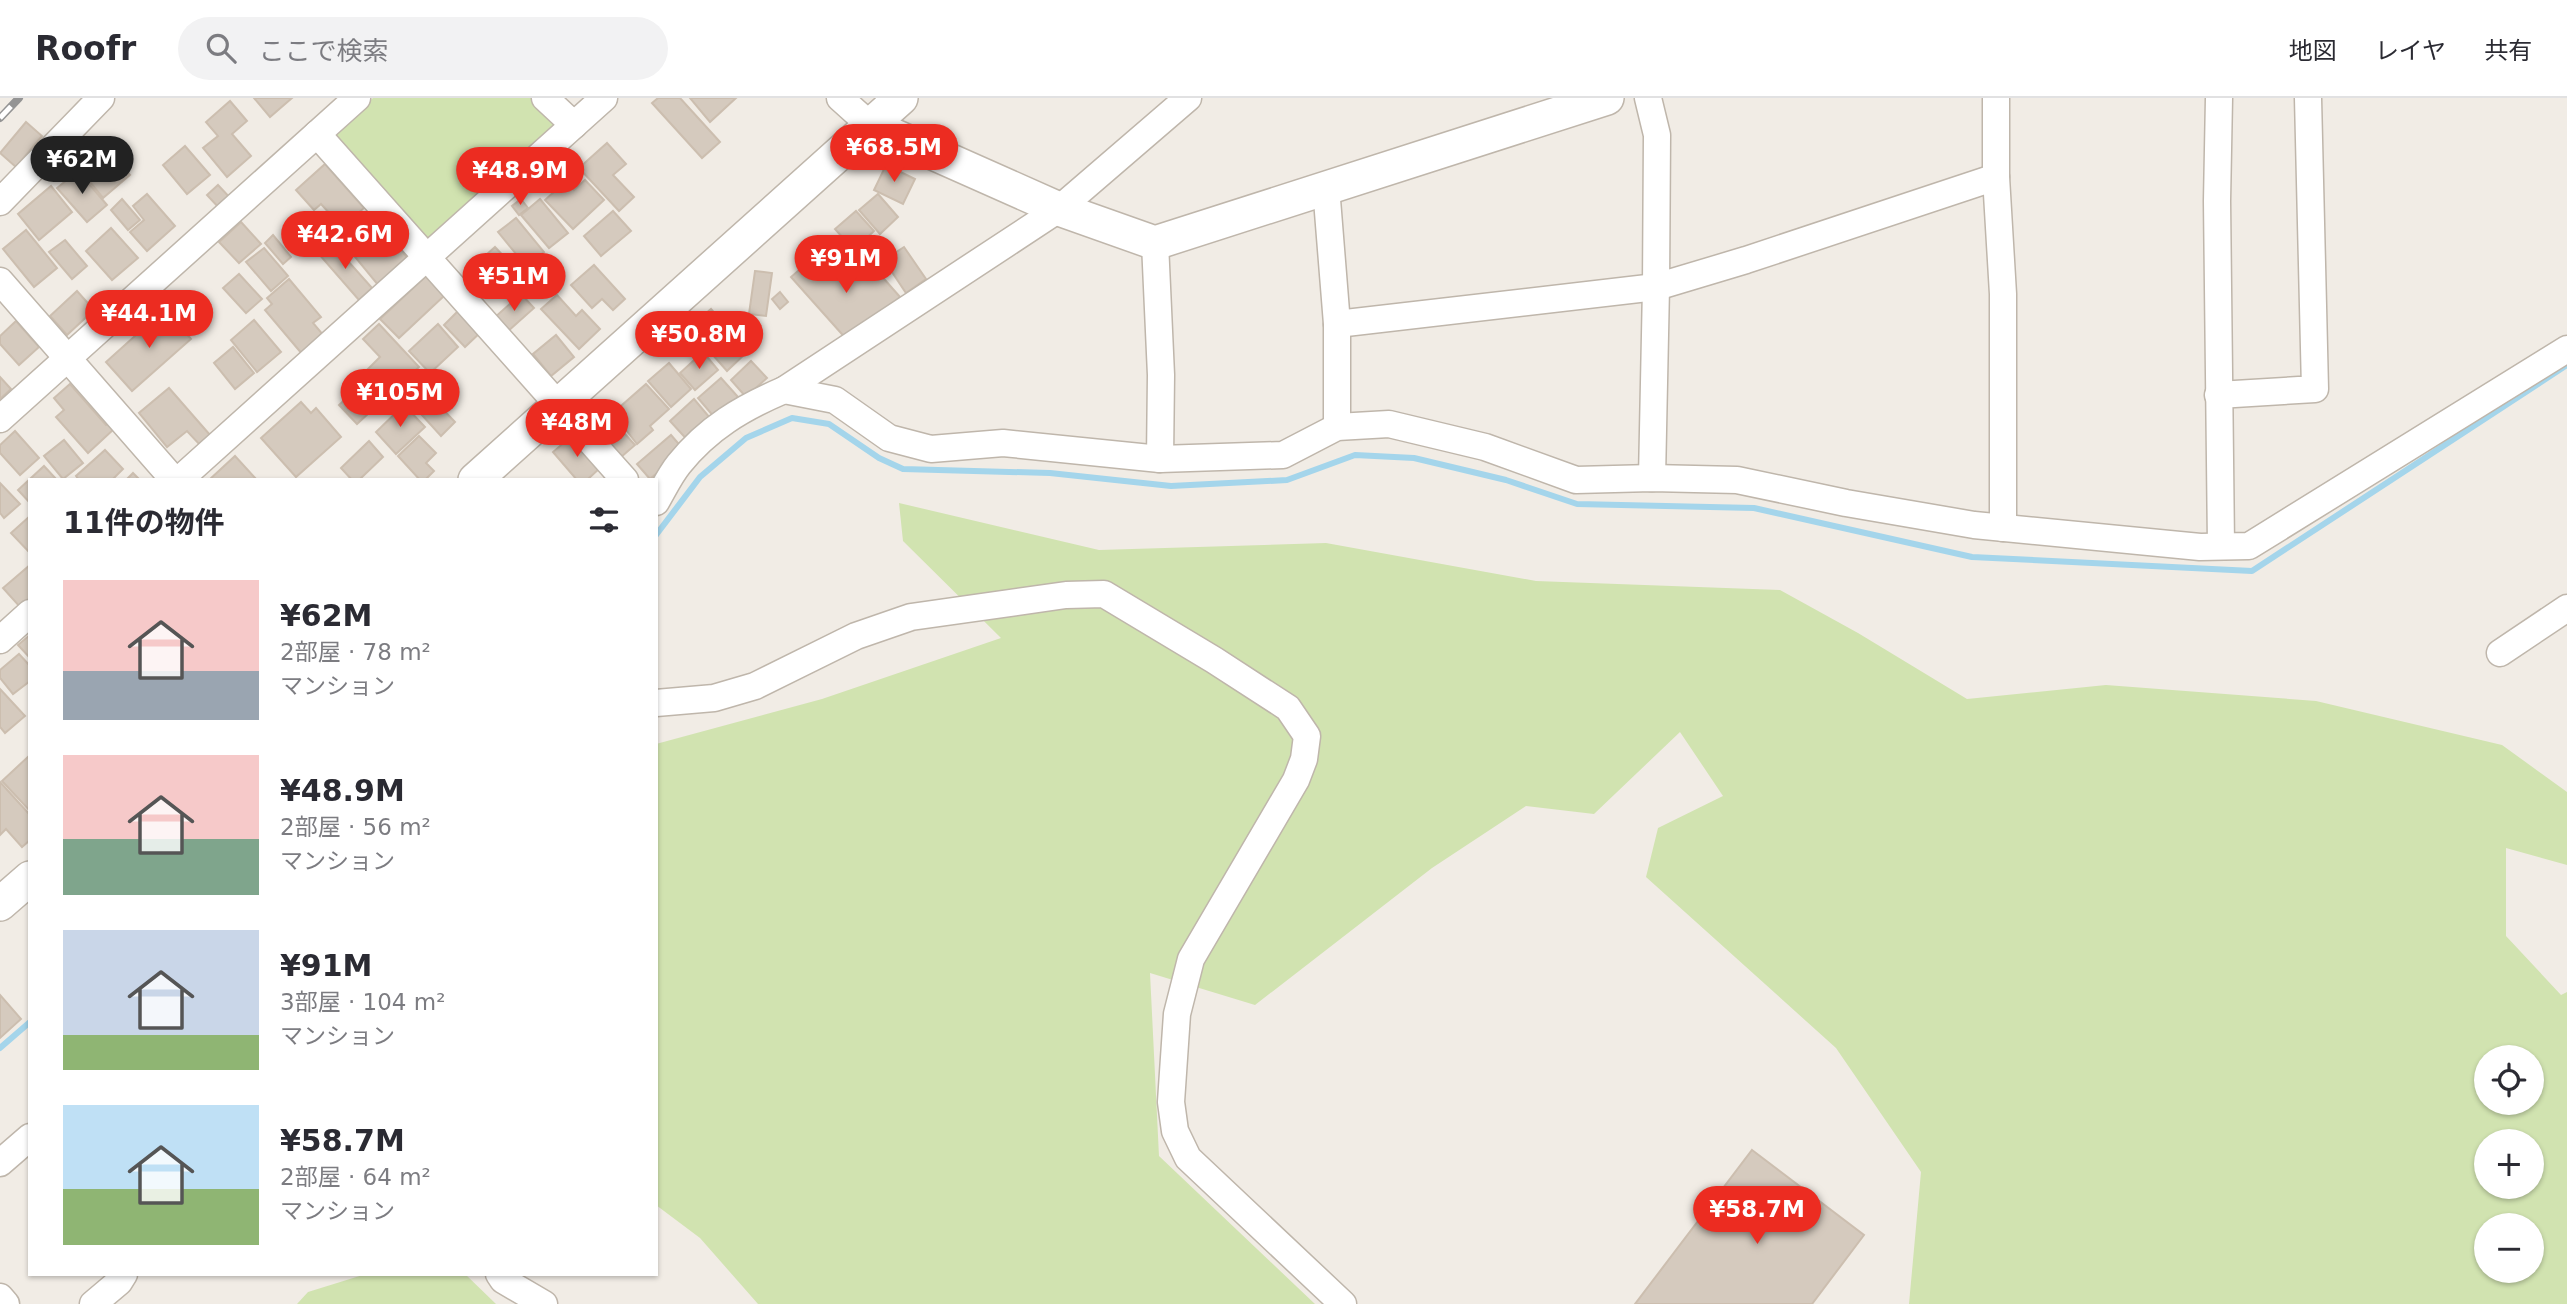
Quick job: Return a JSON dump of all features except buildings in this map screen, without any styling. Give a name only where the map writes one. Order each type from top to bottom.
[{"type":"street","points":[[0,202],[101,98]]},
{"type":"street","points":[[0,419],[356,98]]},
{"type":"street","points":[[545,98],[574,125]]},
{"type":"street","points":[[178,478],[604,98]]},
{"type":"street","points":[[840,98],[870,125],[1059,209],[1155,243],[1607,98]]},
{"type":"street","points":[[477,478],[901,98]]},
{"type":"street","points":[[658,499],[677,466],[710,432],[745,407],[785,390],[1059,209],[1188,98]]},
{"type":"street","points":[[1648,98],[1657,135],[1657,286],[1652,478]]},
{"type":"street","points":[[1996,98],[1996,177],[2003,294],[2003,528]]},
{"type":"street","points":[[2219,98],[2218,395],[2221,546]]},
{"type":"street","points":[[2218,395],[2315,389],[2308,98]]},
{"type":"street","points":[[317,134],[623,478]]},
{"type":"street","points":[[1337,324],[1657,286],[1746,260],[1996,177]]},
{"type":"street","points":[[1326,187],[1337,324],[1337,427]]},
{"type":"street","points":[[1155,243],[1161,375],[1160,459]]},
{"type":"street","points":[[0,281],[174,478]]},
{"type":"street","points":[[785,390],[835,400],[889,438],[932,449],[1003,443],[1160,459],[1283,454],[1337,427],[1389,424],[1485,447],[1576,480],[1737,480],[1846,503],[2003,528],[2200,547],[2249,546],[2567,349]]},
{"type":"street","points":[[658,703],[714,698],[755,686],[856,636],[911,617],[1055,597],[1104,594],[1214,660],[1287,708],[1307,736],[1304,760],[1272,824],[1191,959],[1177,1014],[1171,1102],[1174,1131],[1188,1158],[1343,1304]]},
{"type":"street","points":[[2500,653],[2567,608]]},
{"type":"street","points":[[0,640],[28,615]]},
{"type":"street","points":[[0,904],[28,880]]},
{"type":"street","points":[[0,1163],[28,1139]]},
{"type":"street","points":[[93,1304],[123,1276]]},
{"type":"street","points":[[500,1276],[544,1304]]},
{"type":"street","points":[[0,1297],[6,1304]]},
{"type":"green space","points":[[373,98],[532,98],[553,118],[555,131],[437,238],[423,237],[335,141],[336,130]]},
{"type":"green space","points":[[899,503],[1099,550],[1326,543],[1536,581],[1780,590],[1858,633],[1967,699],[2106,685],[2316,701],[2502,745],[2567,792],[2567,865],[2506,848],[2506,936],[2561,995],[2567,992],[2567,1304],[1909,1304],[1921,1172],[1836,1048],[1646,877],[1658,828],[1723,796],[1680,732],[1594,814],[1526,806],[1432,868],[1255,1005],[1150,973],[1159,1156],[1315,1304],[758,1304],[700,1238],[658,1206],[658,743],[822,699],[1001,638],[903,541]]},
{"type":"green space","points":[[360,1276],[467,1276],[496,1304],[297,1304],[308,1292]]},
{"type":"waterway","points":[[658,532],[700,477],[746,438],[792,418],[829,424],[879,458],[903,469],[1050,473],[1171,486],[1287,480],[1355,455],[1414,458],[1506,480],[1577,504],[1754,508],[1972,557],[2252,571],[2567,365]]},
{"type":"waterway","points":[[0,1048],[28,1024]]},
{"type":"railway","points":[[0,118],[19,98]]}]
